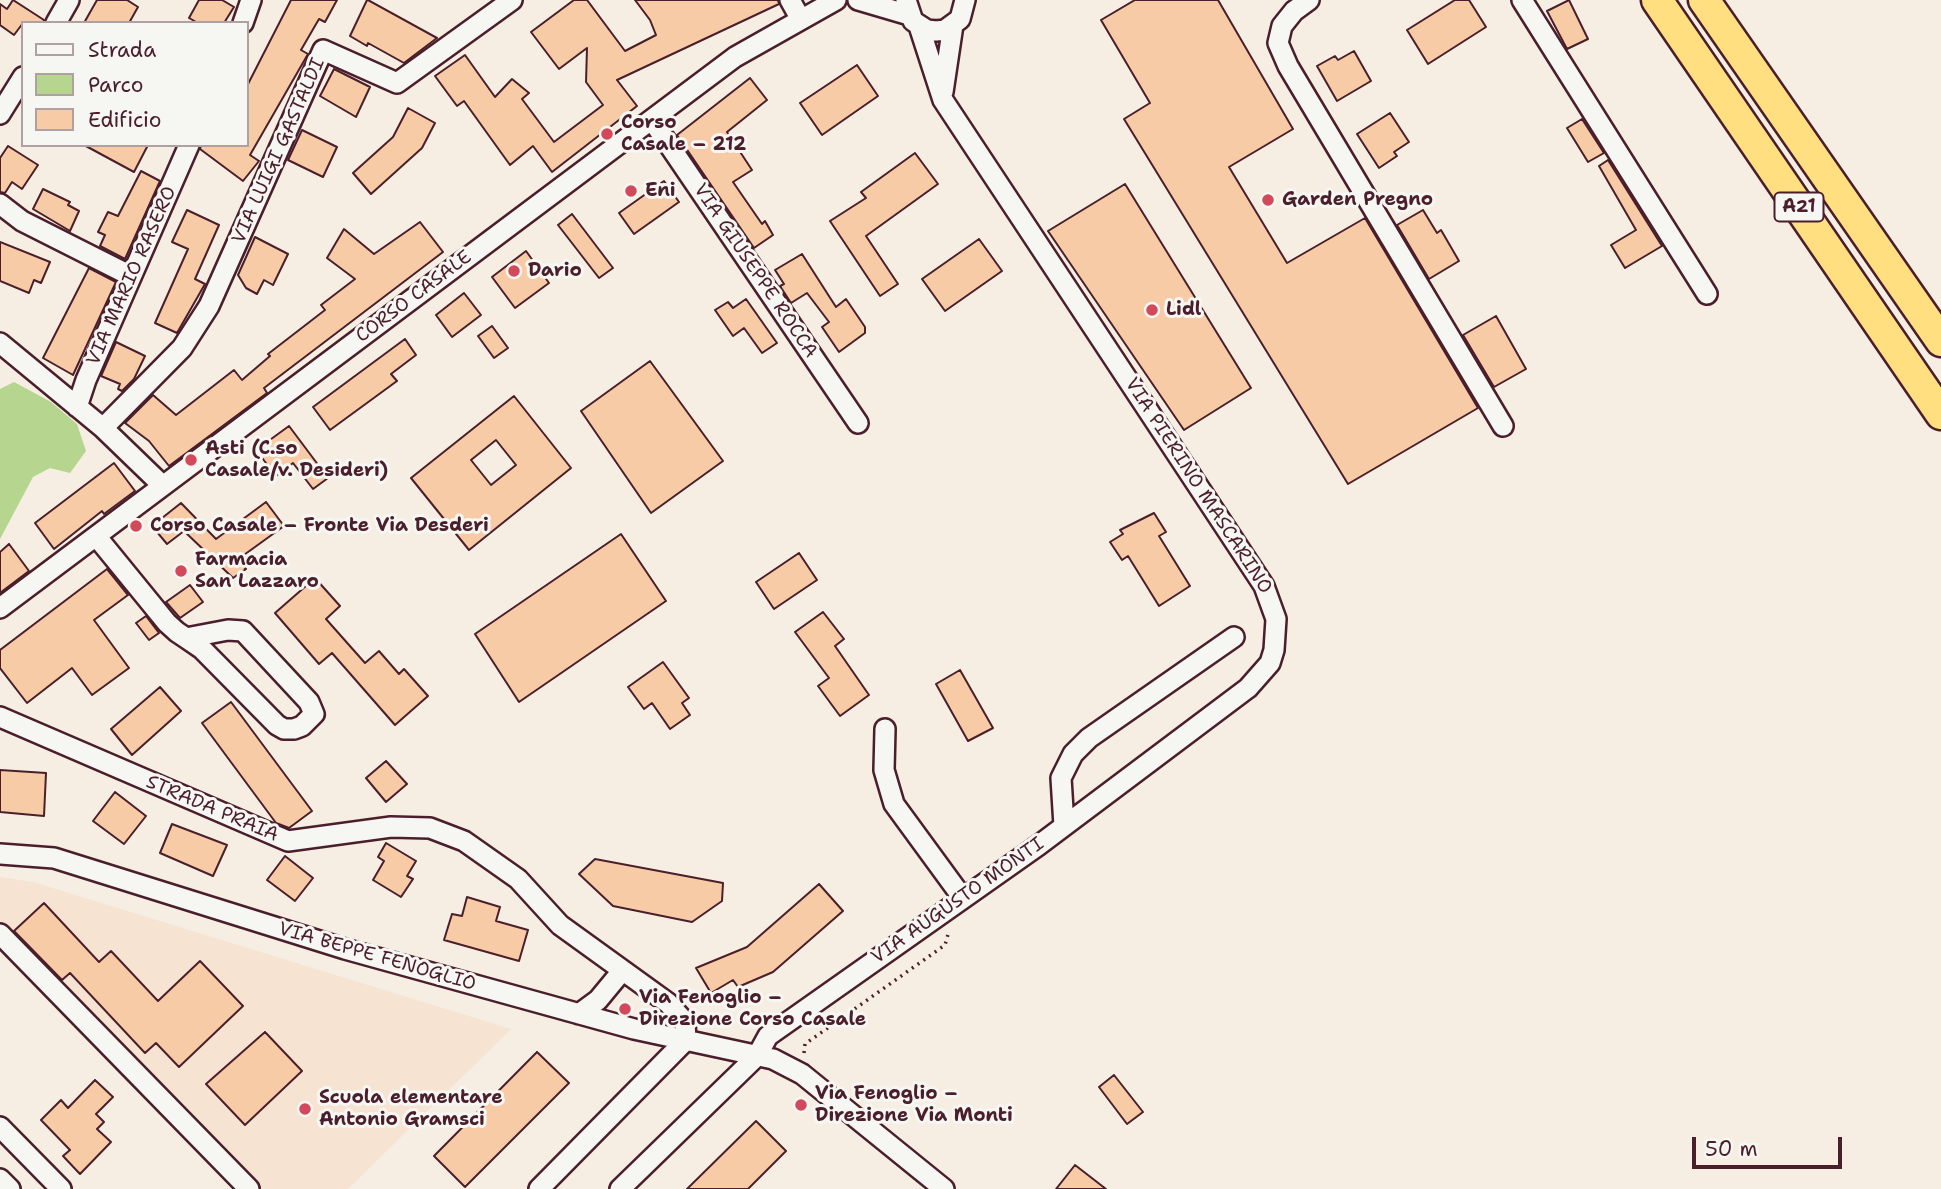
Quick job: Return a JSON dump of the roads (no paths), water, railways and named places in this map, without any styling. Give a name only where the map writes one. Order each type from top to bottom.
[{"type":"highway","name":"A21","points":[[1657,0],[1941,414]]},
{"type":"highway","name":"A21","points":[[1704,0],[1941,341]]},
{"type":"street","points":[[56,21],[69,0]]},
{"type":"street","points":[[244,21],[251,0]]},
{"type":"street","name":"VIA LUIGI GASTALDI","points":[[103,428],[182,348],[209,306],[323,50],[397,83],[512,0]]},
{"type":"street","points":[[790,0],[800,18]]},
{"type":"street","name":"CORSO CASALE","points":[[0,608],[735,57],[836,0]]},
{"type":"street","points":[[858,0],[911,14],[936,31],[954,25]]},
{"type":"street","points":[[943,100],[954,25],[964,12],[965,0]]},
{"type":"street","points":[[1310,0],[1294,10],[1282,26],[1278,43],[1288,66],[1503,426]]},
{"type":"street","points":[[1522,0],[1707,293]]},
{"type":"street","name":"VIA PIERINO MASCARINO","points":[[911,14],[943,100],[1264,586],[1276,619],[1274,650],[1260,677],[1064,827]]},
{"type":"street","points":[[0,114],[21,80]]},
{"type":"street","name":"VIA GIUSEPPE ROCCA","points":[[652,120],[858,423]]},
{"type":"street","name":"VIA MARIO RASERO","points":[[77,407],[188,147]]},
{"type":"street","points":[[0,204],[22,221],[131,276]]},
{"type":"street","points":[[0,343],[103,428],[162,485]]},
{"type":"street","points":[[96,536],[167,623],[186,638],[202,649],[243,693],[284,729],[302,726],[314,714],[309,702],[243,631],[228,630],[186,638]]},
{"type":"street","name":"VIA AUGUSTO MONTI","points":[[620,1189],[757,1056],[768,1036],[1064,827],[1061,778],[1073,754],[1089,738],[1234,637]]},
{"type":"street","name":"STRADA PRAIA","points":[[0,717],[288,841],[391,827],[430,828],[464,841],[518,879],[560,925],[668,1003],[685,1022],[686,1040]]},
{"type":"street","points":[[885,729],[884,770],[894,803],[962,897]]},
{"type":"street","name":"VIA BEPPE FENOGLIO","points":[[0,854],[54,858],[345,950],[579,1014],[773,1059],[793,1068],[944,1189]]},
{"type":"street","points":[[0,934],[249,1189]]},
{"type":"street","points":[[579,1014],[597,1000],[622,971]]},
{"type":"street","points":[[548,1186],[686,1040]]},
{"type":"street","points":[[0,1127],[61,1189]]},
{"type":"street","points":[[0,1179],[10,1189]]},
{"type":"place","name":"Corso Casale – 212","points":[[607,134]]},
{"type":"place","name":"Eni","points":[[631,191]]},
{"type":"place","name":"Garden Pregno","points":[[1268,200]]},
{"type":"place","name":"Dario","points":[[514,271]]},
{"type":"place","name":"Lidl","points":[[1152,310]]},
{"type":"place","name":"Asti (C.so Casale/v. Desideri)","points":[[191,460]]},
{"type":"place","name":"Corso Casale – Fronte Via Desderi","points":[[136,526]]},
{"type":"place","name":"Farmacia San Lazzaro","points":[[181,571]]},
{"type":"place","name":"Via Fenoglio – Direzione Corso Casale","points":[[625,1009]]},
{"type":"place","name":"Via Fenoglio – Direzione Via Monti","points":[[801,1105]]},
{"type":"place","name":"Scuola elementare Antonio Gramsci","points":[[305,1109]]}]
